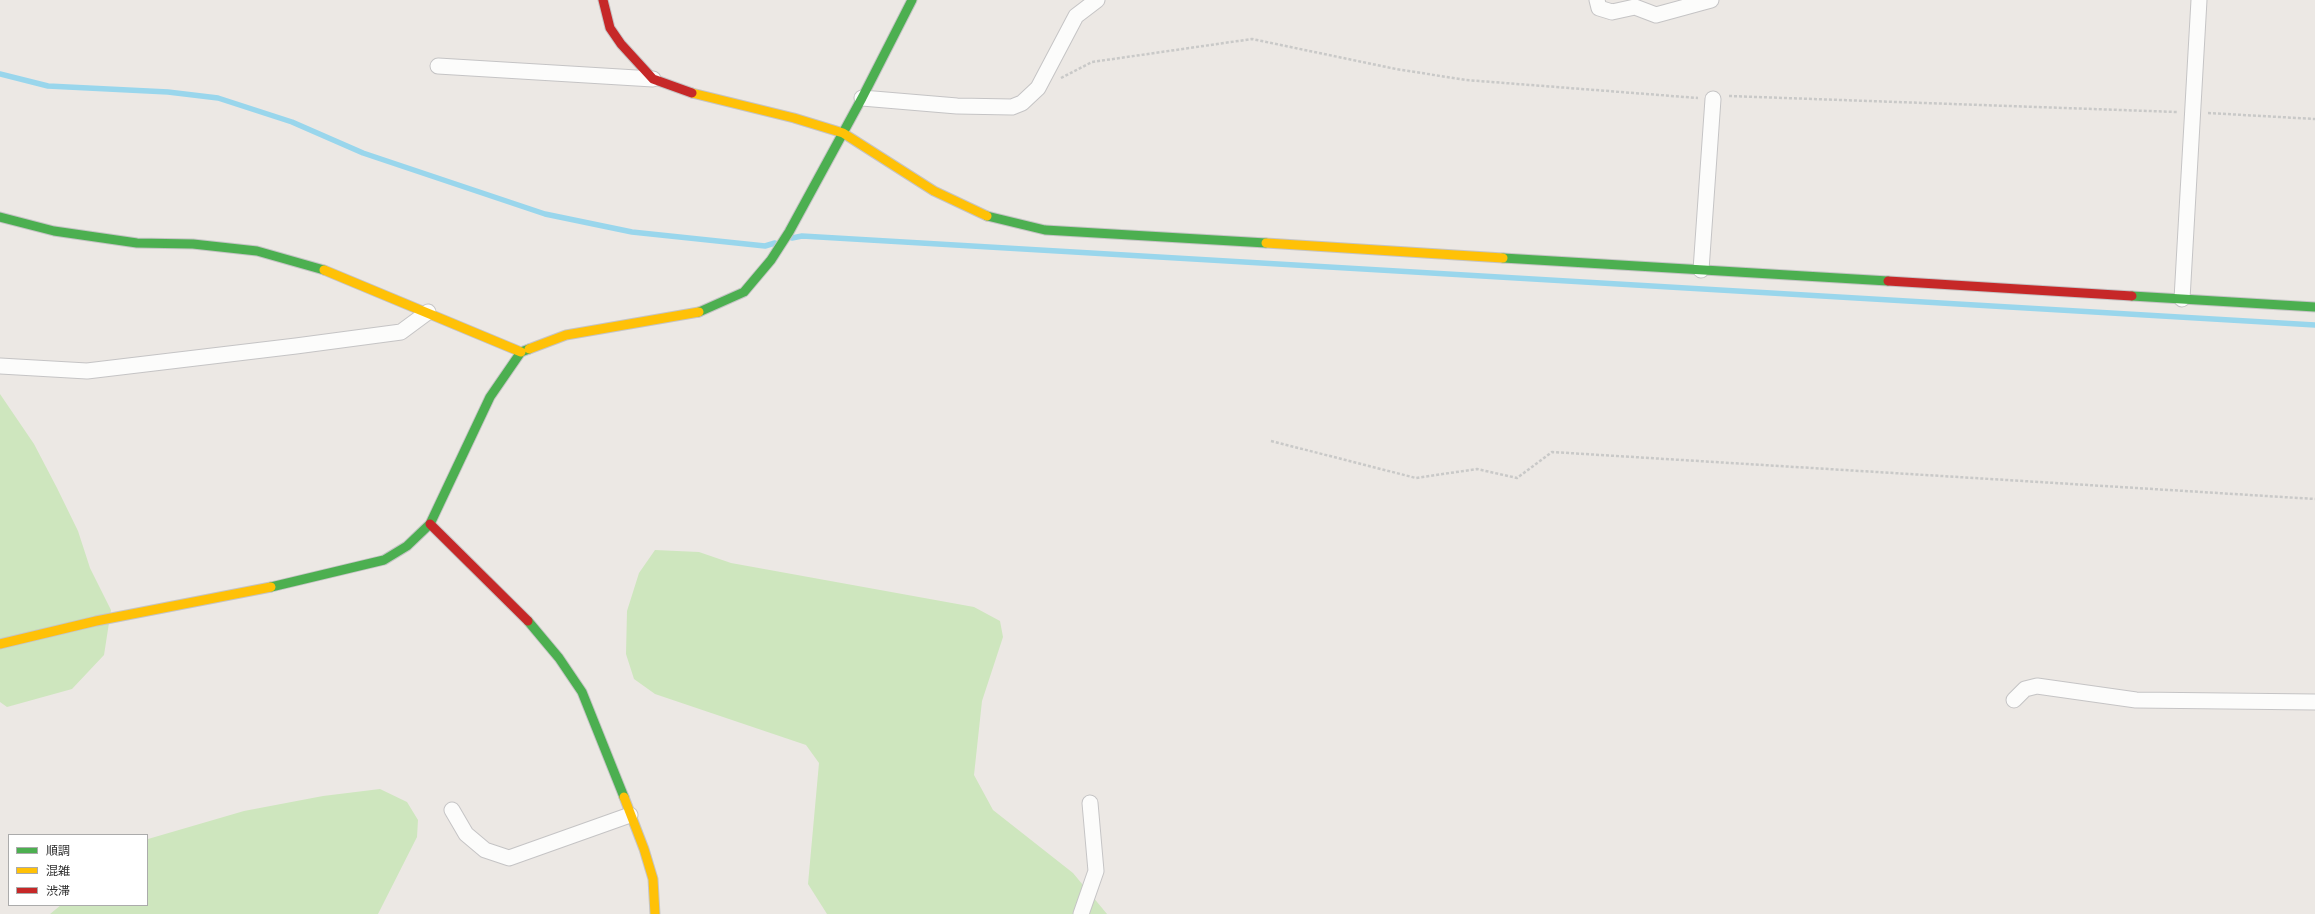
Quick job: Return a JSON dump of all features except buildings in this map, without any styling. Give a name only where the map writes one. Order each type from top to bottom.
[{"type":"street","points":[[603,0],[610,28],[613,33],[653,79]]},
{"type":"street","points":[[0,644],[96,621],[300,582],[384,560],[407,546],[430,524],[490,397],[521,352],[566,335],[696,313],[744,292],[771,260],[789,232],[862,98],[912,0]]},
{"type":"street","points":[[862,98],[957,106],[1012,107],[1022,103],[1038,88],[1076,16],[1097,0]]},
{"type":"street","points":[[1597,0],[1599,8],[1612,12],[1635,7],[1656,15],[1711,0]]},
{"type":"street","points":[[2182,299],[2194,112],[2199,0]]},
{"type":"street","points":[[438,66],[653,79],[686,92],[794,118],[843,133],[947,197],[986,216],[1045,230],[2315,307]]},
{"type":"street","points":[[1702,270],[1713,99]]},
{"type":"street","points":[[0,217],[54,231],[137,243],[194,244],[257,251],[328,271],[521,352]]},
{"type":"street","points":[[0,366],[87,370],[289,347],[401,332],[428,312]]},
{"type":"street","points":[[430,524],[537,630],[560,658],[582,692],[630,815],[653,879],[656,914]]},
{"type":"street","points":[[2014,700],[2025,689],[2037,686],[2136,700],[2315,702]]},
{"type":"street","points":[[1081,914],[1096,871],[1090,803]]},
{"type":"street","points":[[452,810],[466,834],[485,850],[509,858],[630,815]]},
{"type":"path","points":[[1060,79],[1092,62],[1252,39],[1396,69],[1466,80],[1713,99],[1731,96],[2194,112],[2315,120]]},
{"type":"path","points":[[1271,441],[1416,478],[1478,469],[1517,478],[1552,452],[2315,500]]},
{"type":"green space","points":[[0,394],[34,444],[57,488],[78,531],[90,568],[111,610],[104,655],[72,689],[7,707],[0,702]]},
{"type":"green space","points":[[655,550],[699,552],[731,563],[974,607],[1000,621],[1003,637],[982,701],[974,775],[993,810],[1073,873],[1107,914],[827,914],[808,884],[819,763],[806,745],[655,694],[634,679],[626,654],[627,611],[639,573]]},
{"type":"green space","points":[[380,789],[407,802],[418,820],[417,837],[378,914],[50,914],[60,906],[148,906],[148,839],[244,811],[323,796]]},
{"type":"waterway","points":[[0,74],[48,86],[168,92],[218,98],[292,122],[363,153],[545,214],[632,232],[765,246],[775,243]]},
{"type":"waterway","points":[[792,238],[802,236],[2315,325]]},
{"type":"traffic: fast","points":[[699,312],[744,292],[771,260],[789,232],[862,98],[912,0]]},
{"type":"traffic: fast","points":[[987,216],[1045,230],[1266,243]]},
{"type":"traffic: fast","points":[[0,217],[54,231],[137,243],[193,244],[257,251],[324,270]]},
{"type":"traffic: fast","points":[[1503,258],[1888,281]]},
{"type":"traffic: fast","points":[[2132,296],[2315,307]]},
{"type":"traffic: fast","points":[[271,587],[384,560],[407,546],[430,524],[490,397],[521,352],[529,349]]},
{"type":"traffic: fast","points":[[528,621],[559,658],[582,692],[624,797]]},
{"type":"traffic: slow","points":[[692,93],[794,118],[843,133],[934,191],[987,216]]},
{"type":"traffic: slow","points":[[1266,243],[1503,258]]},
{"type":"traffic: slow","points":[[324,270],[521,352]]},
{"type":"traffic: slow","points":[[529,349],[566,335],[699,312]]},
{"type":"traffic: slow","points":[[0,644],[96,621],[271,587]]},
{"type":"traffic: slow","points":[[624,797],[644,849],[653,879],[655,914]]},
{"type":"traffic: jam","points":[[603,0],[610,28],[621,44],[653,79],[692,93]]},
{"type":"traffic: jam","points":[[1888,281],[2132,296]]},
{"type":"traffic: jam","points":[[430,524],[528,621]]}]
